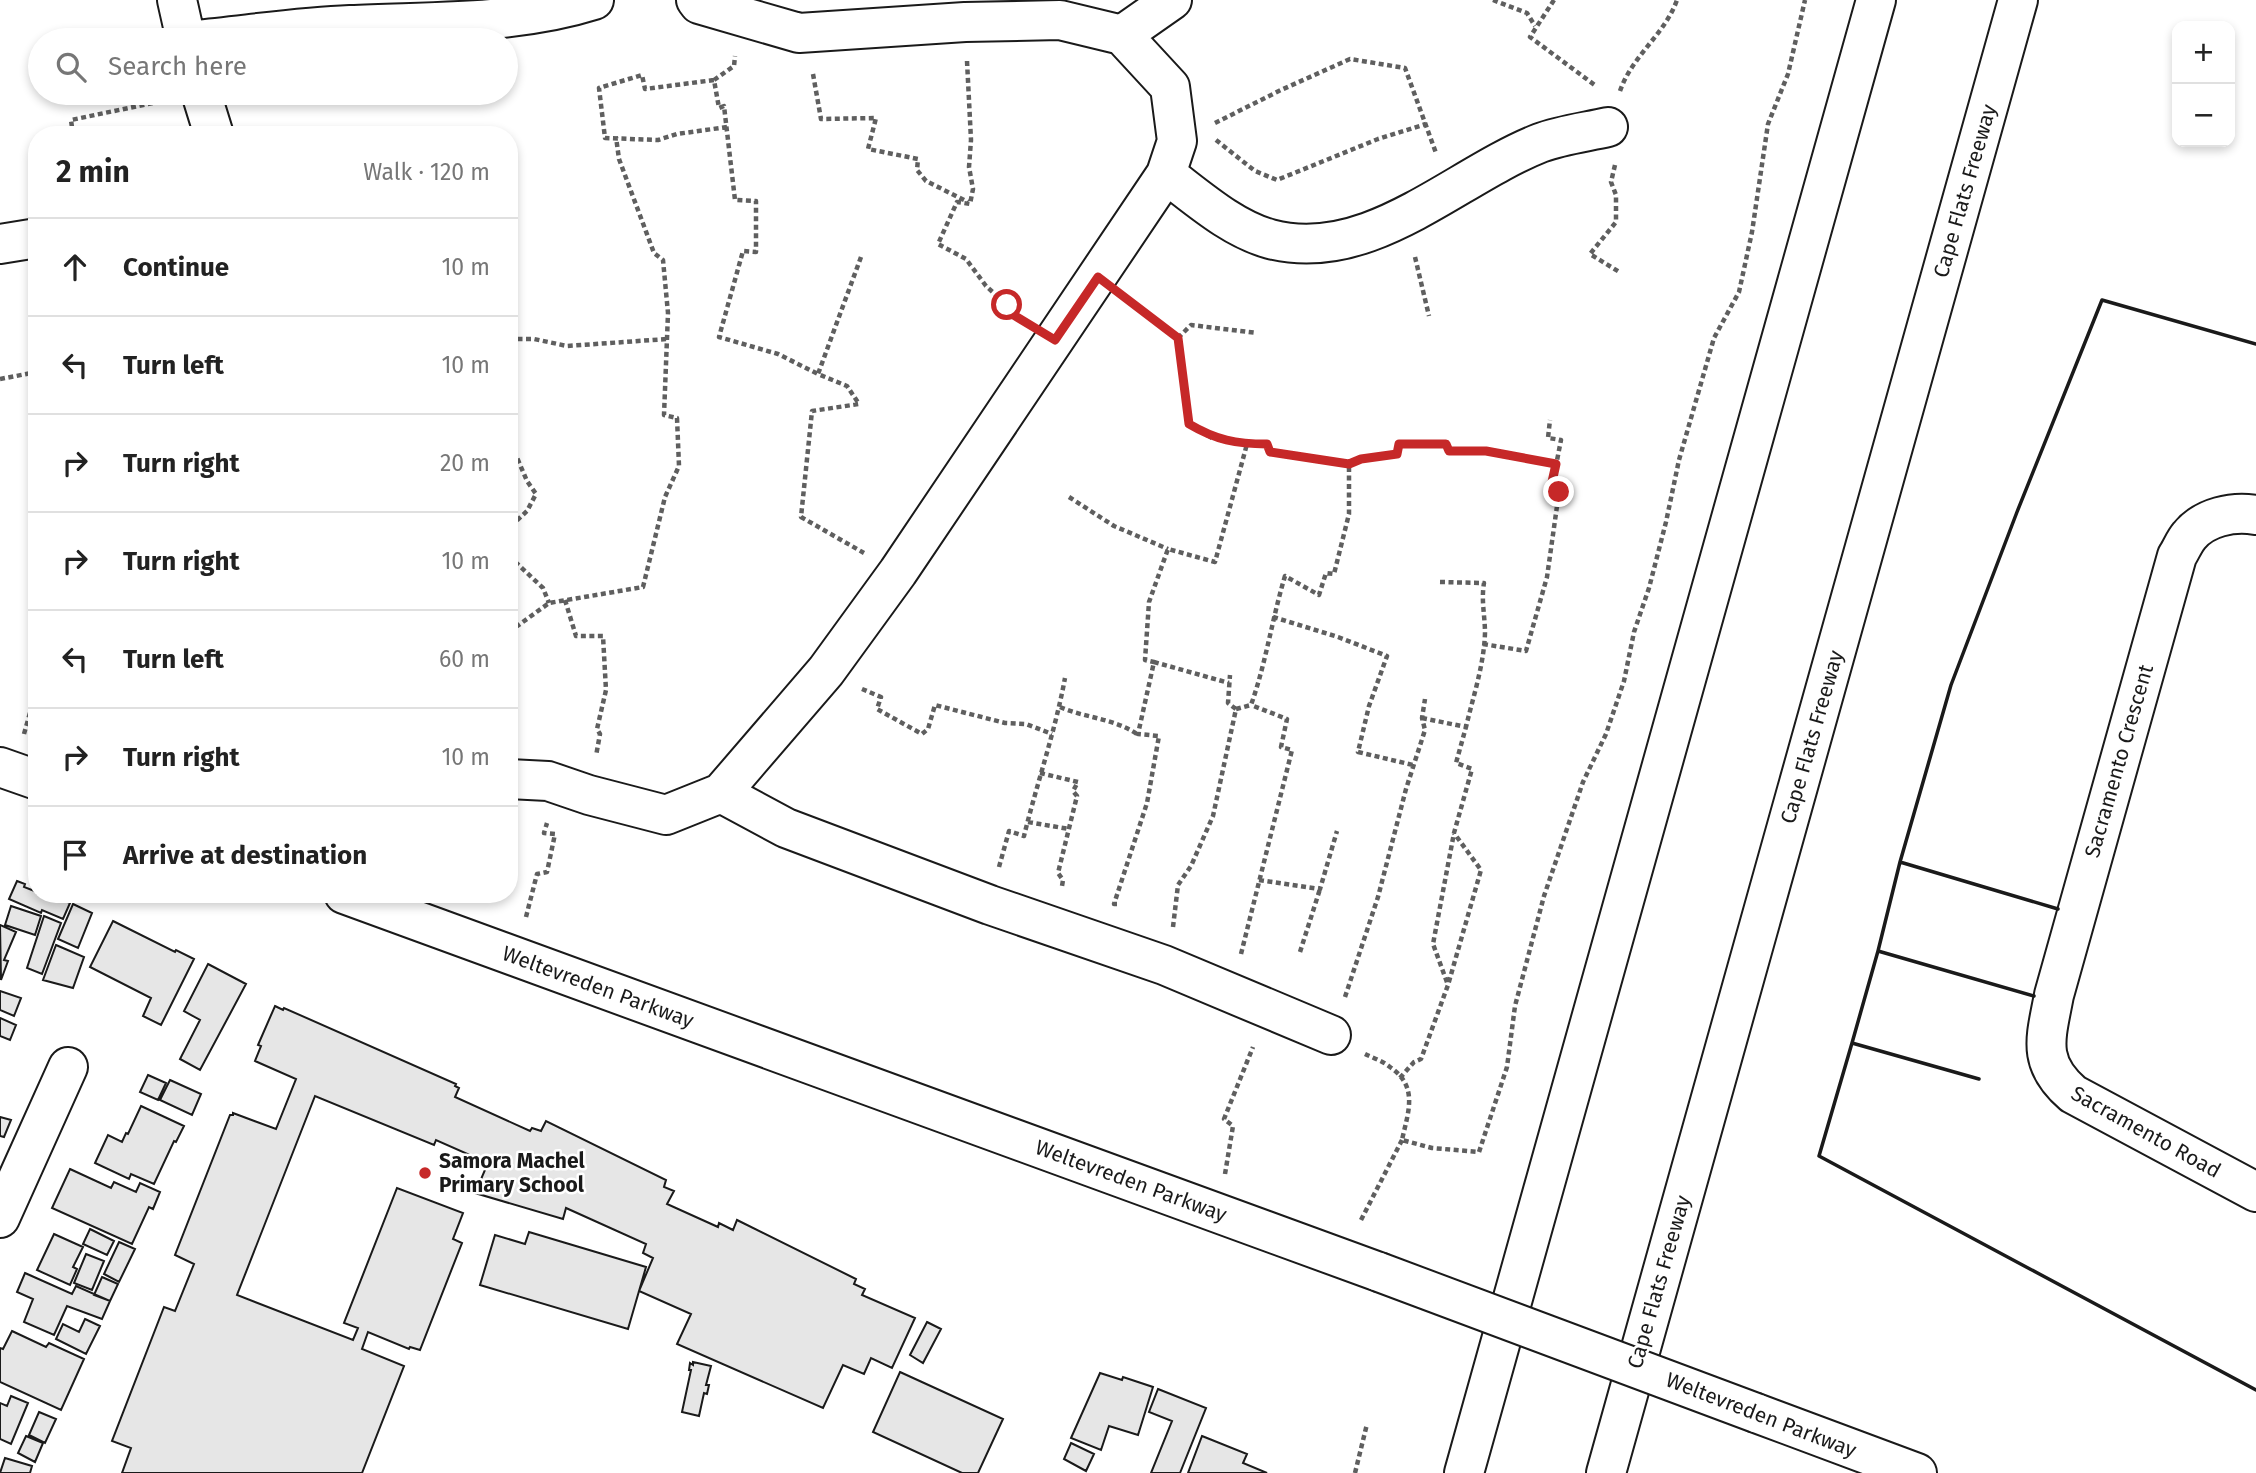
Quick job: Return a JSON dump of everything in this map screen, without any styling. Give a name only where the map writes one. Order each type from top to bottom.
[{"type":"main road","points":[[177,0],[183,28]]},
{"type":"main road","points":[[317,28],[521,17],[594,0]]},
{"type":"main road","points":[[696,0],[699,4],[799,33],[965,22],[1060,20],[1122,35],[1170,87],[1182,149],[1232,222],[1268,238],[1297,244],[1333,242],[1364,233],[1405,215],[1607,110]]},
{"type":"main road","points":[[1122,35],[1172,0]]},
{"type":"main road","points":[[1464,1473],[1876,0]]},
{"type":"main road","name":"Cape Flats Freeway","points":[[1606,1473],[2018,0]]},
{"type":"main road","points":[[205,105],[211,126]]},
{"type":"main road","points":[[518,779],[548,781],[589,795],[666,815],[721,793],[826,671],[898,572],[1182,149]]},
{"type":"main road","points":[[0,244],[28,239]]},
{"type":"main road","name":"Sacramento Crescent","points":[[2048,1061],[2047,1036],[2054,995],[2177,556],[2189,536],[2204,523],[2226,515],[2256,515]]},
{"type":"main road","points":[[0,767],[28,777]]},
{"type":"main road","points":[[721,793],[786,828],[990,905],[1164,965],[1331,1035]]},
{"type":"main road","name":"Weltevreden Parkway","points":[[369,903],[1379,1272],[1917,1473]]},
{"type":"main road","name":"Sacramento Road","points":[[2048,1061],[2057,1080],[2073,1094],[2256,1192]]},
{"type":"main road","points":[[0,1218],[68,1067]]},
{"type":"path","points":[[1493,0],[1527,13],[1535,26]]},
{"type":"path","points":[[1553,0],[1530,37],[1607,110]]},
{"type":"path","points":[[1402,1140],[1432,1148],[1479,1152],[1507,1067],[1515,1006],[1540,909],[1583,782],[1606,734],[1624,681],[1634,632],[1649,588],[1666,522],[1679,460],[1714,338],[1739,292],[1752,232],[1768,124],[1788,74],[1805,0]]},
{"type":"path","points":[[965,22],[971,140],[969,167],[973,189],[970,204]]},
{"type":"path","points":[[799,33],[809,58],[821,119],[876,118],[868,149],[918,159],[917,170],[926,181],[970,204]]},
{"type":"path","points":[[1182,149],[1281,90],[1350,59],[1405,68],[1448,193]]},
{"type":"path","points":[[727,127],[677,134],[658,140],[605,138],[599,88],[642,75],[645,89],[714,80],[719,108],[724,106],[727,127],[735,200],[756,201],[756,252],[743,251],[719,337],[778,354],[847,386],[859,404],[812,411],[801,517],[898,572]]},
{"type":"path","points":[[71,126],[71,120],[143,105]]},
{"type":"path","points":[[1182,149],[1277,180],[1378,139],[1426,124]]},
{"type":"path","points":[[518,625],[549,603],[643,587],[665,497],[679,466],[677,418],[664,415],[668,313],[663,260],[654,253],[619,159],[616,137]]},
{"type":"path","points":[[970,204],[957,202],[938,244],[965,259],[1012,314],[1055,340]]},
{"type":"path","points":[[1405,215],[1429,316]]},
{"type":"path","points":[[818,374],[861,257]]},
{"type":"path","points":[[1098,277],[1178,338],[1189,424],[1212,438],[1247,444],[1267,444],[1270,452],[1349,464],[1361,459],[1397,454],[1399,444],[1446,444],[1449,451],[1486,451],[1556,464]]},
{"type":"path","points":[[1178,338],[1191,325],[1257,333]]},
{"type":"path","points":[[518,339],[534,339],[568,346],[667,339]]},
{"type":"path","points":[[0,379],[28,374]]},
{"type":"path","points":[[1483,643],[1526,651],[1547,577],[1559,492],[1550,491],[1561,440],[1548,438],[1550,419]]},
{"type":"path","points":[[1069,497],[1114,526],[1168,550],[1215,562],[1247,444]]},
{"type":"path","points":[[518,460],[536,494],[527,511],[518,520]]},
{"type":"path","points":[[1251,705],[1265,663],[1273,618],[1285,576],[1319,595],[1326,573],[1334,575],[1349,514],[1349,464]]},
{"type":"path","points":[[1168,550],[1149,602],[1144,660],[1229,682]]},
{"type":"path","points":[[518,564],[543,588],[549,603]]},
{"type":"path","points":[[1440,582],[1483,583],[1481,601],[1485,632],[1456,763],[1472,769],[1454,834],[1433,944],[1448,985]]},
{"type":"path","points":[[565,600],[576,636],[603,636],[606,690],[598,717],[597,729],[600,734],[589,795]]},
{"type":"path","points":[[1273,618],[1338,637],[1387,656],[1358,752],[1413,765]]},
{"type":"path","points":[[1138,734],[1154,662]]},
{"type":"path","points":[[826,671],[881,696],[877,709],[922,734],[928,729],[935,705],[1004,723],[1026,724],[1052,734]]},
{"type":"path","points":[[1230,675],[1228,703],[1236,709]]},
{"type":"path","points":[[990,905],[1009,831],[1024,836],[1060,707],[1065,678]]},
{"type":"path","points":[[1361,1220],[1402,1140],[1411,1100],[1391,1067],[1331,1035],[1378,897],[1425,730],[1422,718],[1426,699]]},
{"type":"path","points":[[1226,990],[1236,972],[1292,750],[1281,747],[1287,719],[1251,705],[1236,709]]},
{"type":"path","points":[[1060,707],[1076,714],[1096,716],[1138,734],[1160,736],[1147,803],[1114,904],[1123,907]]},
{"type":"path","points":[[1164,965],[1174,922],[1178,885],[1191,866],[1213,816],[1236,709]]},
{"type":"path","points":[[1422,718],[1466,727]]},
{"type":"path","points":[[1040,773],[1078,782],[1073,790],[1077,796],[1058,873],[1063,880],[1062,904],[1055,928]]},
{"type":"path","points":[[513,955],[537,874],[547,872],[555,834],[544,833],[551,808],[548,781]]},
{"type":"path","points":[[1028,822],[1069,829]]},
{"type":"path","points":[[1300,952],[1336,831]]},
{"type":"path","points":[[1400,1078],[1414,1062],[1421,1059],[1448,985],[1481,870],[1454,834]]},
{"type":"path","points":[[1259,880],[1320,889]]},
{"type":"path","points":[[1208,1210],[1226,1171],[1233,1126],[1224,1119],[1269,1008]]},
{"type":"path","points":[[1355,1473],[1367,1424]]},
{"type":"building","points":[[17,881],[28,889],[28,903],[70,903],[63,919],[9,899]]},
{"type":"building","points":[[73,904],[92,913],[78,948],[58,939]]},
{"type":"building","points":[[11,906],[41,916],[35,935],[5,925]]},
{"type":"building","points":[[44,916],[61,923],[42,974],[27,968]]},
{"type":"building","points":[[113,921],[194,959],[161,1025],[143,1016],[151,998],[90,967]]},
{"type":"building","points":[[0,925],[16,932],[4,960],[8,961],[1,980]]},
{"type":"building","points":[[56,945],[84,957],[73,988],[43,980]]},
{"type":"building","points":[[208,964],[246,984],[200,1070],[180,1059],[200,1020],[184,1011]]},
{"type":"building","points":[[0,991],[21,998],[14,1016],[0,1010]]},
{"type":"building","points":[[275,1006],[456,1084],[459,1088],[455,1097],[530,1131],[532,1128],[541,1131],[546,1121],[666,1180],[664,1187],[674,1191],[667,1204],[718,1227],[719,1223],[733,1230],[737,1220],[856,1279],[854,1284],[865,1289],[862,1295],[915,1318],[892,1368],[871,1358],[864,1374],[843,1365],[823,1408],[677,1344],[691,1314],[639,1291],[653,1258],[643,1253],[646,1244],[566,1208],[563,1219],[475,1193],[488,1163],[436,1140],[434,1145],[315,1096],[237,1295],[353,1340],[358,1328],[344,1323],[397,1188],[463,1213],[453,1239],[462,1243],[420,1350],[409,1349],[368,1332],[362,1349],[404,1366],[362,1473],[122,1473],[131,1448],[112,1441],[164,1307],[175,1311],[194,1264],[175,1255],[230,1115],[233,1113],[276,1129],[296,1079],[255,1061],[261,1046],[258,1045]]},
{"type":"building","points":[[0,1018],[16,1025],[10,1040],[0,1036]]},
{"type":"building","points":[[148,1075],[166,1083],[158,1100],[140,1092]]},
{"type":"building","points":[[170,1080],[201,1094],[192,1115],[160,1100]]},
{"type":"building","points":[[141,1106],[184,1126],[154,1184],[131,1174],[129,1179],[95,1163],[108,1135],[122,1142]]},
{"type":"building","points":[[0,1117],[11,1120],[4,1137],[0,1136]]},
{"type":"building","points":[[70,1169],[111,1188],[114,1182],[136,1192],[140,1183],[160,1192],[153,1209],[149,1207],[132,1244],[52,1208]]},
{"type":"building","points":[[90,1229],[114,1241],[107,1255],[83,1244]]},
{"type":"building","points":[[529,1232],[646,1267],[628,1329],[480,1285],[495,1235],[525,1244]]},
{"type":"building","points":[[54,1234],[83,1247],[73,1267],[77,1269],[70,1285],[37,1270]]},
{"type":"building","points":[[119,1242],[135,1249],[119,1282],[104,1274]]},
{"type":"building","points":[[86,1254],[104,1261],[92,1290],[74,1283]]},
{"type":"building","points":[[25,1273],[72,1294],[76,1286],[110,1301],[102,1319],[67,1306],[54,1335],[24,1322],[33,1299],[17,1292]]},
{"type":"building","points":[[102,1277],[118,1284],[110,1301],[94,1295]]},
{"type":"building","points":[[85,1319],[100,1326],[86,1354],[56,1339],[63,1324],[79,1332]]},
{"type":"building","points":[[927,1322],[941,1329],[923,1363],[910,1355]]},
{"type":"building","points":[[12,1331],[46,1347],[49,1343],[84,1359],[61,1410],[0,1382],[0,1348],[3,1349]]},
{"type":"building","points":[[693,1362],[711,1366],[706,1385],[709,1385],[707,1394],[704,1393],[699,1416],[682,1412],[691,1370],[690,1363],[693,1365]]},
{"type":"building","points":[[900,1372],[1003,1419],[978,1473],[962,1473],[873,1432]]},
{"type":"building","points":[[1100,1373],[1153,1387],[1138,1435],[1109,1426],[1101,1450],[1071,1438]]},
{"type":"building","points":[[1158,1389],[1206,1408],[1180,1473],[1151,1473],[1172,1421],[1149,1412]]},
{"type":"building","points":[[11,1396],[28,1403],[11,1444],[0,1439],[0,1403],[7,1406]]},
{"type":"building","points":[[39,1412],[56,1419],[45,1443],[29,1435]]},
{"type":"building","points":[[26,1436],[43,1443],[35,1462],[18,1453]]},
{"type":"building","points":[[1202,1436],[1247,1454],[1243,1463],[1267,1473],[1188,1473]]},
{"type":"building","points":[[1071,1443],[1094,1454],[1086,1471],[1064,1459]]},
{"type":"building","points":[[5,1458],[32,1466],[30,1473],[0,1473]]},
{"type":"wall","points":[[1900,862],[1951,685],[2102,300],[2256,344]]},
{"type":"wall","points":[[1878,951],[1900,862],[2058,909]]},
{"type":"wall","points":[[1979,1079],[1852,1043],[1878,951],[2034,996]]},
{"type":"wall","points":[[1852,1043],[1819,1156],[2256,1390]]},
{"type":"place","name":"Samora Machel Primary School","points":[[425,1173]]},
{"type":"route","points":[[1007,305],[1012,314],[1055,340],[1098,277],[1178,338],[1189,424],[1212,438],[1247,444],[1267,444],[1270,452],[1349,464],[1380,455],[1397,454],[1399,444],[1446,444],[1449,451],[1486,451],[1556,464],[1550,491],[1559,492]]}]
